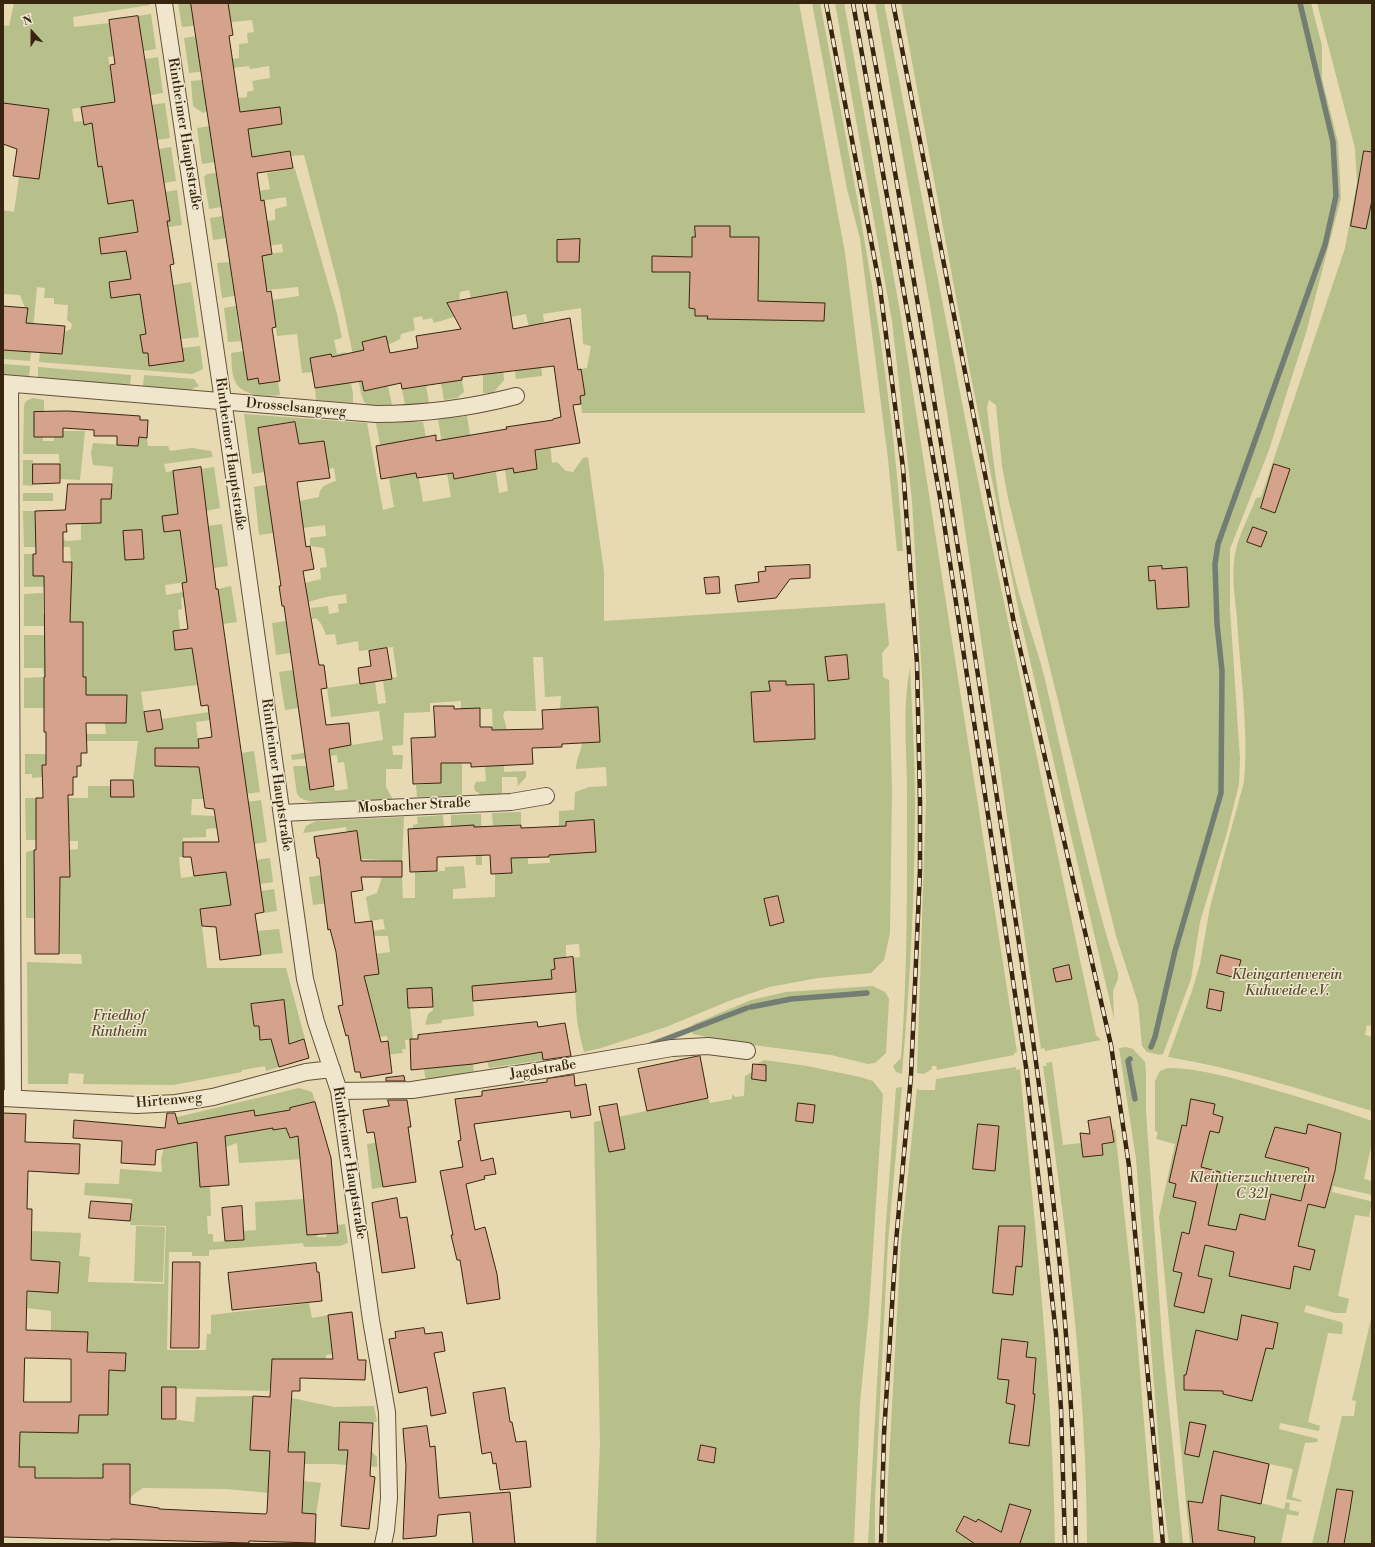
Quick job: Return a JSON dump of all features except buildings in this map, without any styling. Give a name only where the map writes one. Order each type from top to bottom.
[{"type":"street","name":"Rintheimer Hauptstraße","points":[[164,3],[223,401],[305,979],[316,1022],[339,1091],[370,1314],[387,1412],[389,1498],[383,1544]]},
{"type":"street","name":"Drosselsangweg","points":[[6,383],[356,413],[402,414],[441,410],[516,396]]},
{"type":"street","points":[[6,383],[8,1098]]},
{"type":"street","name":"Mosbacher Straße","points":[[282,813],[511,802],[546,796]]},
{"type":"street","name":"Jagdstraße","points":[[339,1091],[412,1090],[550,1070],[672,1048],[708,1046],[746,1052]]},
{"type":"street","name":"Hirtenweg","points":[[8,1098],[137,1105],[176,1103],[214,1097],[306,1072],[332,1069]]},
{"type":"green space","points":[[14,3],[150,3],[150,5],[73,17],[74,27],[109,23],[113,48],[138,16],[151,14],[156,49],[108,57],[115,98],[150,92],[145,59],[158,57],[163,93],[72,109],[74,122],[83,121],[84,125],[115,120],[151,105],[165,103],[170,138],[124,145],[159,149],[171,147],[176,181],[125,190],[108,204],[127,201],[133,197],[177,190],[182,225],[99,238],[101,254],[127,251],[131,279],[109,282],[111,298],[133,295],[147,289],[148,298],[141,300],[143,313],[150,312],[153,333],[140,335],[143,353],[148,353],[149,366],[182,348],[200,346],[203,369],[192,374],[39,362],[40,352],[62,354],[64,332],[71,329],[72,324],[67,320],[68,305],[54,304],[54,298],[44,298],[45,288],[37,287],[30,361],[3,359],[3,350],[24,351],[28,308],[25,308],[20,295],[3,294],[3,210],[14,212],[19,177],[39,179],[43,150],[3,105],[3,25],[9,26]]},
{"type":"green space","points":[[178,3],[191,3],[230,14],[228,3],[799,3],[845,253],[865,413],[582,413],[580,396],[585,395],[581,369],[587,368],[591,346],[583,344],[581,308],[543,314],[544,322],[539,324],[542,376],[516,379],[515,371],[538,368],[526,314],[511,317],[507,292],[471,299],[469,290],[460,292],[459,301],[449,303],[454,317],[434,323],[432,318],[423,320],[422,316],[413,318],[415,330],[401,334],[400,339],[388,345],[386,337],[362,342],[364,350],[356,352],[364,391],[388,386],[392,405],[368,405],[364,402],[361,393],[340,293],[304,155],[291,156],[290,151],[202,164],[197,128],[210,126],[248,129],[282,124],[280,107],[223,115],[210,110],[203,113],[193,106],[191,81],[203,80],[207,102],[247,97],[247,92],[254,90],[252,81],[270,78],[269,66],[250,69],[249,66],[189,73],[184,38],[196,36],[201,63],[239,58],[239,44],[248,43],[247,33],[254,32],[252,20],[182,27]]},
{"type":"green space","points":[[812,3],[820,3],[859,207],[881,344],[890,413],[898,482],[903,551],[897,551],[888,459],[860,239],[847,189]]},
{"type":"green space","points":[[835,3],[844,3],[901,317],[1017,1052],[1014,1053],[1014,1055],[937,1070],[936,1066],[932,1066],[932,1069],[924,1074],[917,1073],[926,800],[924,713],[912,500],[892,321]]},
{"type":"green space","points":[[875,3],[884,3],[968,433],[1096,1035],[1101,1040],[1045,1051],[1044,1048],[1041,1049],[958,482],[931,312]]},
{"type":"green space","points":[[901,3],[1311,3],[1322,46],[1322,79],[1338,142],[1341,198],[1306,333],[1269,450],[1230,549],[1230,609],[1240,759],[1239,784],[1228,829],[1200,922],[1191,979],[1163,1054],[1160,1055],[1147,1052],[1142,1046],[1138,1003],[1116,936],[1008,498],[1002,466],[996,405],[989,400],[987,408],[996,477],[1012,567],[1044,676],[1088,867],[1118,973],[1118,979],[1113,991],[1114,1019],[1021,622],[971,377]]},
{"type":"green space","name":"Kleingartenverein Kuhweide e.V.","points":[[1317,3],[1372,3],[1372,1026],[1367,1025],[1365,1035],[1372,1037],[1372,1111],[1220,1067],[1168,1057],[1200,964],[1210,907],[1244,782],[1245,722],[1233,568],[1235,553],[1240,536],[1256,498],[1261,497],[1345,248],[1357,183],[1355,148]]},
{"type":"green space","points":[[293,168],[295,169],[337,314],[342,338],[334,340],[337,354],[345,352],[353,394],[353,403],[316,400],[315,388],[336,385],[331,354],[310,358],[313,372],[302,373],[297,334],[277,336],[272,300],[299,296],[298,287],[267,290],[222,298],[217,263],[230,262],[233,285],[265,281],[262,255],[283,252],[282,244],[234,250],[233,240],[269,235],[267,221],[275,220],[275,209],[287,206],[286,197],[209,209],[204,177],[207,174],[216,173],[220,198],[270,189],[267,173]]},
{"type":"green space","points":[[223,216],[226,238],[213,240],[210,218]]},
{"type":"green space","points":[[191,282],[199,337],[181,339],[173,285]]},
{"type":"green space","points":[[236,306],[239,333],[258,330],[243,341],[228,342],[224,308]]},
{"type":"green space","points":[[501,339],[504,380],[493,393],[483,393],[483,375],[499,372]]},
{"type":"green space","points":[[244,351],[248,379],[258,378],[259,384],[278,381],[280,395],[268,396],[248,393],[238,386],[233,374],[231,353]]},
{"type":"green space","points":[[3,364],[30,366],[29,377],[3,375]]},
{"type":"green space","points":[[38,367],[131,375],[130,386],[38,378]]},
{"type":"green space","points":[[144,375],[194,379],[199,386],[190,390],[143,387]]},
{"type":"green space","points":[[462,380],[464,392],[457,398],[444,400],[441,383]]},
{"type":"green space","points":[[426,385],[429,403],[405,405],[402,389]]},
{"type":"green space","points":[[33,398],[44,400],[44,412],[34,413],[34,437],[43,437],[43,441],[54,441],[54,437],[63,431],[85,431],[80,480],[60,479],[59,454],[23,454],[24,406],[26,401]]},
{"type":"green space","points":[[244,414],[367,423],[383,510],[394,507],[389,478],[406,475],[401,442],[380,445],[376,423],[423,422],[426,437],[412,439],[423,502],[451,497],[438,419],[467,416],[470,435],[448,439],[454,479],[496,472],[499,493],[508,491],[503,457],[511,456],[514,473],[537,469],[535,445],[550,443],[552,463],[557,462],[566,471],[573,472],[583,458],[588,457],[604,572],[604,621],[885,603],[889,645],[882,653],[883,677],[889,680],[892,790],[890,933],[884,960],[871,973],[818,978],[769,987],[729,1001],[666,1027],[584,1052],[577,1023],[574,981],[569,958],[580,957],[579,944],[566,945],[566,958],[555,969],[551,970],[552,979],[533,996],[523,998],[521,982],[472,986],[474,1016],[442,1020],[442,1023],[425,1025],[428,1014],[433,1010],[432,989],[408,989],[413,1039],[405,1040],[406,1049],[402,1049],[403,1053],[385,1055],[384,1049],[389,1047],[387,1036],[377,1037],[374,1013],[359,977],[379,974],[376,954],[390,952],[388,936],[367,936],[366,932],[385,929],[383,919],[370,921],[366,897],[377,893],[382,877],[402,877],[403,898],[415,898],[415,872],[445,871],[445,867],[464,866],[466,888],[453,889],[453,899],[495,897],[495,874],[512,873],[511,856],[522,855],[523,858],[528,858],[528,864],[550,863],[549,849],[559,849],[559,811],[574,810],[575,792],[589,787],[607,786],[606,767],[576,769],[582,743],[560,709],[561,696],[545,697],[543,657],[533,657],[536,711],[505,711],[503,715],[506,726],[507,765],[504,766],[504,772],[526,771],[526,777],[518,786],[517,777],[502,777],[502,795],[479,796],[479,793],[475,791],[474,786],[476,782],[486,781],[485,766],[494,766],[492,709],[461,709],[461,701],[430,703],[430,712],[404,713],[403,745],[392,746],[393,755],[403,755],[402,769],[386,769],[386,787],[393,800],[317,802],[301,798],[297,794],[293,766],[307,766],[310,790],[334,786],[335,791],[348,789],[344,762],[338,763],[337,755],[292,760],[291,755],[383,740],[379,711],[331,717],[327,688],[375,681],[378,704],[386,703],[383,680],[397,677],[393,647],[359,651],[358,641],[337,645],[335,634],[326,635],[322,625],[316,618],[312,619],[311,608],[328,606],[329,614],[339,612],[338,604],[347,603],[346,594],[308,602],[305,583],[321,579],[320,568],[327,567],[324,548],[310,546],[310,538],[326,536],[325,525],[303,528],[299,501],[319,497],[320,490],[322,488],[327,484],[336,481],[334,468],[328,469],[324,441],[294,445],[297,434],[295,422],[258,428],[264,472],[252,474]]},
{"type":"green space","name":"Friedhof Rintheim","points":[[139,437],[147,438],[148,446],[168,446],[170,451],[192,448],[211,451],[213,457],[164,464],[166,472],[173,471],[185,571],[193,581],[165,585],[166,595],[183,592],[184,597],[181,598],[182,609],[178,610],[180,630],[173,631],[175,650],[202,647],[204,661],[194,662],[197,685],[141,692],[147,732],[163,729],[162,719],[209,712],[210,720],[196,722],[199,750],[156,748],[155,766],[199,767],[203,790],[246,784],[241,753],[254,751],[260,792],[211,799],[192,799],[191,815],[215,816],[217,828],[206,829],[206,837],[183,838],[183,857],[179,857],[181,878],[226,872],[231,905],[200,909],[207,968],[286,968],[305,1039],[291,1043],[275,1053],[279,1067],[266,1071],[265,1066],[242,1070],[242,1072],[173,1085],[83,1084],[84,1074],[69,1073],[68,1084],[28,1084],[27,962],[82,964],[81,954],[59,954],[60,894],[34,894],[34,918],[26,918],[26,852],[34,850],[34,877],[69,877],[70,850],[78,849],[78,841],[26,840],[25,798],[36,798],[36,824],[68,798],[88,798],[88,786],[111,786],[133,797],[133,780],[138,741],[85,741],[85,734],[106,734],[105,723],[126,723],[127,695],[105,708],[24,708],[24,678],[44,677],[43,668],[24,668],[24,635],[45,635],[83,657],[83,623],[69,626],[24,626],[24,594],[43,593],[43,614],[69,615],[69,586],[24,587],[24,554],[33,554],[33,575],[59,575],[59,578],[72,578],[70,547],[24,547],[23,511],[35,511],[35,532],[61,532],[61,536],[66,541],[81,540],[81,524],[96,523],[96,507],[101,506],[101,499],[111,499],[113,467],[93,465],[91,453],[93,443],[138,446]]},
{"type":"green space","points":[[23,460],[33,460],[33,486],[23,485]]},
{"type":"green space","points":[[214,467],[220,508],[206,511],[201,469]]},
{"type":"green space","points":[[266,485],[273,533],[259,535],[254,487]]},
{"type":"green space","points":[[23,493],[53,493],[53,501],[23,501]]},
{"type":"green space","points":[[222,524],[228,566],[214,568],[208,526]]},
{"type":"green space","points":[[231,586],[237,622],[223,624],[218,589]]},
{"type":"green space","points":[[286,621],[290,653],[276,655],[272,623]]},
{"type":"green space","points":[[910,667],[915,835],[912,938],[902,1074],[896,1072],[893,1066],[901,1058],[905,991],[907,924],[906,698]]},
{"type":"green space","points":[[293,670],[298,708],[285,710],[279,672]]},
{"type":"green space","points":[[435,726],[462,746],[462,795],[417,797],[416,785],[441,783],[441,763],[451,763],[434,737]]},
{"type":"green space","points":[[25,754],[46,754],[46,765],[43,765],[42,777],[32,778],[32,774],[25,774]]},
{"type":"green space","points":[[261,800],[267,842],[254,844],[248,802]]},
{"type":"green space","points":[[521,812],[521,824],[493,826],[492,813]]},
{"type":"green space","points":[[481,814],[482,865],[476,865],[474,825],[451,826],[451,815]]},
{"type":"green space","points":[[443,815],[444,827],[413,828],[413,825],[418,824],[417,817]]},
{"type":"green space","points":[[404,817],[402,861],[364,859],[338,863],[337,855],[360,852],[357,831],[347,832],[346,827],[303,833],[306,826],[316,821]]},
{"type":"green space","points":[[270,858],[273,882],[260,884],[256,860]]},
{"type":"green space","points":[[322,875],[350,900],[313,905],[309,877]]},
{"type":"green space","points":[[274,889],[277,911],[264,913],[261,891]]},
{"type":"green space","points":[[279,929],[283,953],[261,955],[257,931]]},
{"type":"green space","points":[[873,986],[885,992],[889,999],[886,1053],[875,1063],[868,1064],[831,1055],[737,1043],[693,1034],[690,1029],[694,1024],[751,1000],[786,992]]},
{"type":"green space","points":[[1126,1047],[1133,1049],[1145,1062],[1146,1112],[1163,1351],[1183,1544],[1169,1544],[1163,1497],[1136,1159],[1119,1048]]},
{"type":"green space","points":[[542,1052],[543,1060],[489,1068],[487,1061]]},
{"type":"green space","points":[[764,1060],[807,1066],[860,1077],[873,1081],[883,1094],[869,1311],[860,1403],[854,1544],[596,1544],[600,1445],[594,1122],[708,1098],[710,1103],[732,1099],[732,1094],[735,1097],[744,1096],[745,1076],[752,1072],[753,1066]]},
{"type":"green space","points":[[1052,1062],[1063,1145],[1081,1143],[1083,1157],[1103,1155],[1102,1144],[1114,1142],[1113,1130],[1115,1129],[1135,1312],[1154,1544],[1087,1544],[1086,1484],[1079,1364],[1067,1244],[1043,1066],[1047,1066],[1046,1063]]},
{"type":"green space","points":[[473,1064],[474,1074],[426,1082],[424,1069]]},
{"type":"green space","points":[[1016,1067],[1016,1070],[1020,1069],[1047,1365],[1054,1484],[1055,1544],[887,1544],[887,1498],[901,1241],[917,1088],[919,1090],[935,1090],[936,1079]]},
{"type":"green space","name":"Kleintierzuchtverein C 321","points":[[1168,1068],[1180,1068],[1228,1077],[1372,1121],[1372,1142],[1364,1179],[1372,1181],[1372,1195],[1333,1186],[1332,1192],[1370,1201],[1372,1203],[1369,1217],[1355,1215],[1338,1296],[1349,1299],[1346,1313],[1335,1313],[1306,1305],[1304,1312],[1341,1322],[1343,1324],[1342,1334],[1328,1333],[1308,1422],[1320,1426],[1319,1431],[1280,1423],[1279,1429],[1318,1439],[1317,1442],[1305,1443],[1292,1497],[1301,1500],[1301,1502],[1286,1499],[1293,1469],[1270,1464],[1261,1503],[1284,1509],[1286,1502],[1290,1503],[1289,1510],[1299,1512],[1298,1516],[1287,1514],[1281,1544],[1190,1544],[1159,1217],[1175,1144],[1156,1139],[1158,1132],[1155,1131],[1155,1081],[1160,1071]]},
{"type":"green space","points":[[902,1087],[888,1242],[875,1500],[875,1544],[868,1544],[886,1222],[896,1088]]},
{"type":"green space","points":[[299,1088],[312,1092],[315,1102],[290,1108],[290,1110],[270,1114],[273,1130],[286,1128],[290,1138],[298,1136],[305,1159],[239,1163],[237,1143],[226,1147],[198,1149],[200,1187],[210,1187],[211,1216],[207,1216],[208,1234],[213,1234],[213,1242],[244,1240],[243,1231],[256,1230],[255,1202],[304,1199],[307,1235],[317,1234],[317,1237],[326,1237],[327,1234],[338,1233],[337,1225],[345,1224],[348,1243],[340,1246],[304,1247],[303,1243],[209,1250],[209,1256],[192,1256],[192,1252],[169,1252],[167,1350],[206,1350],[207,1334],[211,1334],[211,1315],[309,1303],[312,1318],[328,1315],[332,1354],[326,1355],[326,1359],[272,1359],[270,1388],[268,1391],[162,1388],[162,1418],[194,1422],[196,1397],[253,1396],[250,1449],[270,1451],[303,1487],[304,1481],[321,1483],[316,1514],[291,1513],[290,1495],[227,1489],[143,1488],[134,1494],[124,1504],[123,1539],[110,1541],[111,1505],[100,1478],[73,1477],[63,1510],[62,1539],[53,1538],[48,1478],[35,1478],[35,1467],[18,1477],[20,1418],[41,1432],[78,1433],[78,1419],[71,1415],[108,1415],[108,1370],[125,1371],[126,1353],[87,1351],[88,1332],[51,1331],[51,1311],[27,1308],[31,1231],[81,1233],[79,1256],[90,1257],[88,1282],[164,1284],[166,1226],[130,1225],[132,1199],[84,1195],[85,1183],[119,1184],[120,1169],[162,1172],[161,1159],[164,1148],[182,1144],[177,1120],[166,1122],[169,1119]]},
{"type":"green space","points":[[400,1139],[377,1151],[383,1187],[372,1189],[367,1144]]},
{"type":"green space","points":[[136,1226],[165,1227],[163,1282],[134,1281]]},
{"type":"green space","points":[[1372,1315],[1372,1544],[1312,1544],[1342,1416],[1354,1416],[1356,1401],[1352,1400]]},
{"type":"green space","points":[[292,1398],[334,1407],[374,1406],[377,1421],[373,1423],[340,1422],[339,1449],[371,1451],[377,1457],[377,1467],[304,1464],[305,1452],[288,1452]]},
{"type":"waterway","points":[[1151,1047],[1155,1037],[1175,951],[1221,793],[1222,671],[1217,624],[1215,564],[1218,544],[1325,245],[1336,196],[1333,142],[1300,3]]},
{"type":"waterway","points":[[751,1007],[791,999],[867,993]]},
{"type":"waterway","points":[[650,1045],[747,1008]]},
{"type":"waterway","points":[[1130,1059],[1128,1061],[1135,1099]]},
{"type":"railway","points":[[826,3],[880,288],[903,468],[917,663],[920,870],[911,1076],[896,1242],[884,1434],[881,1544]]},
{"type":"railway","points":[[853,3],[941,503],[1026,1067],[1056,1334],[1061,1409],[1065,1544]]},
{"type":"railway","points":[[864,3],[900,201],[950,499],[982,698],[1038,1076],[1060,1263],[1068,1356],[1076,1544]]},
{"type":"railway","points":[[893,3],[1014,623],[1111,1045],[1129,1166],[1163,1544]]}]
